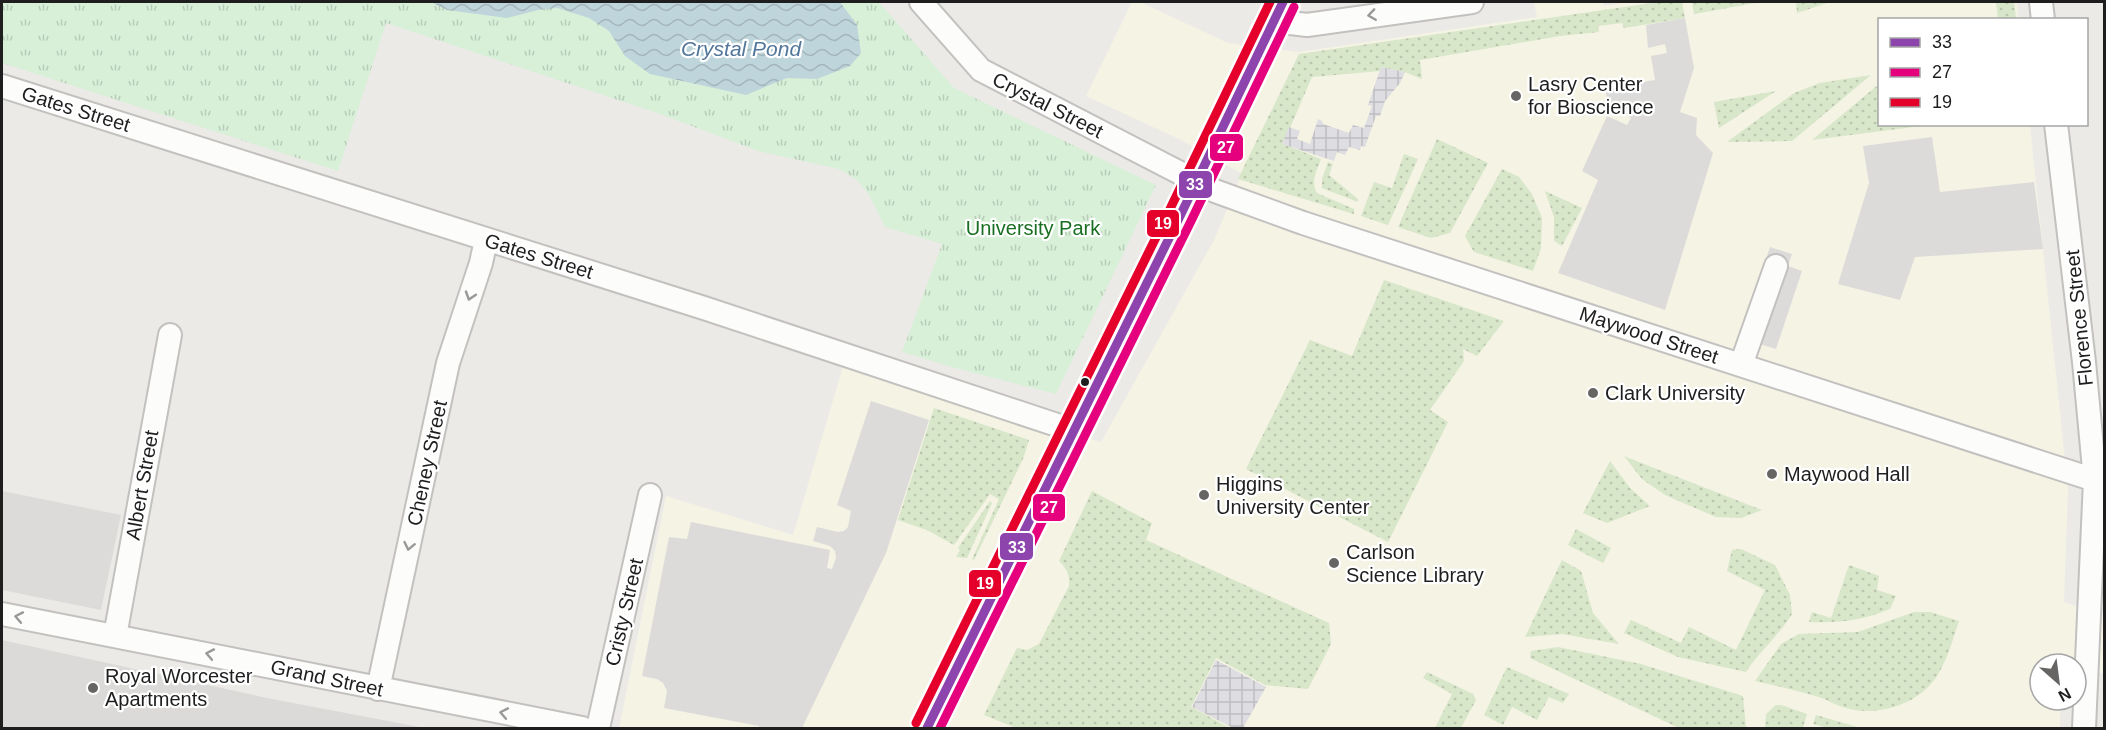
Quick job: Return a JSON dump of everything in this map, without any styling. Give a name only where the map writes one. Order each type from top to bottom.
[{"type":"main road","points":[[927,729],[1279,11]]},
{"type":"street","name":"Crystal Street","points":[[921,2],[981,70],[1197,182]]},
{"type":"street","points":[[1279,11],[1307,25],[1472,2]]},
{"type":"street","points":[[2041,2],[2043,18]]},
{"type":"street","name":"Gates Street","points":[[2,86],[705,308],[1075,430]]},
{"type":"street","name":"Florence Street","points":[[2056,126],[2100,481],[2084,729]]},
{"type":"street","name":"Maywood Street","points":[[1197,182],[1215,191],[1314,227],[2100,481]]},
{"type":"street","name":"Cheney Street","points":[[378,689],[448,363],[481,263],[486,240]]},
{"type":"street","points":[[1741,365],[1776,266]]},
{"type":"street","name":"Albert Street","points":[[115,636],[170,335]]},
{"type":"street","name":"Cristy Street","points":[[598,729],[650,495]]},
{"type":"street","name":"Grand Street","points":[[2,614],[582,729]]},
{"type":"shaded area","name":"Clark University","points":[[1132,2],[1140,2],[1228,43],[1299,52],[1537,17],[1534,2],[1603,2],[1604,6],[1628,2],[2017,2],[2019,18],[1878,18],[1878,126],[2030,126],[2068,489],[2064,602],[2104,616],[2104,674],[2088,669],[2088,652],[2028,652],[2028,712],[2060,712],[2060,728],[619,728],[666,496],[793,535],[845,360],[1101,442],[1214,240],[1242,174],[1181,140],[1086,96]]},
{"type":"shaded area","points":[[1685,18],[1694,68],[1680,112],[1697,118],[1696,135],[1713,153],[1665,310],[1558,273],[1598,180],[1582,171],[1607,116],[1627,125],[1631,118],[1608,103],[1605,89],[1655,80],[1651,56],[1667,53],[1665,44],[1648,48],[1646,25]]},
{"type":"shaded area","points":[[1381,67],[1405,72],[1400,83],[1385,101],[1380,116],[1376,116],[1365,147],[1361,146],[1360,150],[1349,147],[1345,155],[1337,152],[1334,161],[1282,144],[1289,127],[1300,131],[1297,139],[1310,144],[1318,119],[1323,124],[1349,133],[1353,125],[1364,128],[1372,106],[1368,105]]},
{"type":"shaded area","points":[[1932,137],[1940,192],[2034,182],[2043,249],[1915,257],[1900,300],[1838,284],[1869,183],[1863,146]]},
{"type":"shaded area","points":[[1770,247],[1792,254],[1788,266],[1802,271],[1776,349],[1740,338]]},
{"type":"shaded area","points":[[871,401],[929,420],[886,553],[802,728],[759,728],[759,726],[664,708],[667,691],[663,683],[657,679],[642,676],[669,537],[687,539],[691,522],[830,550],[827,568],[832,569],[836,558],[835,551],[830,546],[813,541],[817,527],[838,532],[848,527],[851,511],[837,505]]},
{"type":"shaded area","points":[[2,491],[121,515],[101,610],[2,590]]},
{"type":"shaded area","name":"Royal Worcester Apartments","points":[[2,640],[267,698],[425,728],[2,728]]},
{"type":"shaded area","points":[[1216,660],[1266,687],[1243,728],[1233,728],[1192,707]]},
{"type":"green space","name":"University Park","points":[[2,2],[879,2],[954,88],[1156,185],[1056,394],[902,352],[942,244],[885,227],[869,195],[858,181],[839,169],[758,151],[660,114],[386,23],[338,171],[2,63]]},
{"type":"green space","points":[[1659,2],[1682,2],[1685,18],[1624,28],[1622,23],[1598,26],[1599,32],[1560,36],[1420,60],[1422,79],[1405,72],[1381,67],[1380,71],[1312,77],[1283,144],[1321,159],[1314,180],[1317,193],[1354,209],[1354,214],[1238,179],[1299,54]]},
{"type":"green space","points":[[1692,2],[1761,2],[1694,14]]},
{"type":"green space","points":[[1796,2],[1830,2],[1797,13]]},
{"type":"green space","points":[[1996,2],[2014,2],[2016,18],[1998,18]]},
{"type":"green space","points":[[1871,75],[1792,141],[1727,142],[1794,93],[1820,83]]},
{"type":"green space","points":[[1878,85],[1878,126],[1921,126],[1812,140]]},
{"type":"green space","points":[[1776,91],[1719,128],[1714,102]]},
{"type":"green space","points":[[1437,139],[1488,163],[1450,233],[1431,238],[1398,227]]},
{"type":"green space","points":[[1404,154],[1418,159],[1388,225],[1361,216],[1374,182],[1392,188]]},
{"type":"green space","points":[[1328,162],[1333,164],[1329,175],[1358,199],[1358,202],[1322,188],[1322,179]]},
{"type":"green space","points":[[1502,169],[1519,177],[1532,194],[1542,218],[1541,248],[1533,271],[1474,252],[1465,236]]},
{"type":"green space","points":[[1545,191],[1582,208],[1562,246],[1554,241],[1554,217]]},
{"type":"green space","points":[[1384,280],[1504,321],[1477,356],[1463,349],[1464,361],[1430,410],[1448,422],[1388,542],[1246,469],[1310,340],[1352,356]]},
{"type":"green space","points":[[934,408],[1029,440],[1023,459],[974,560],[972,559],[999,499],[990,494],[954,545],[927,530],[898,520]]},
{"type":"green space","points":[[1624,456],[1762,510],[1741,518],[1716,517],[1665,495],[1642,479]]},
{"type":"green space","points":[[1610,461],[1630,488],[1650,506],[1607,523],[1583,513]]},
{"type":"green space","points":[[1092,491],[1152,523],[1146,540],[1329,623],[1331,644],[1308,689],[1265,685],[1216,658],[1191,707],[1230,728],[1016,728],[984,715],[1017,648],[1027,650],[1039,644],[1069,586],[1067,572],[1059,561]]},
{"type":"green space","points":[[990,501],[992,503],[967,558],[956,557],[960,550],[958,548]]},
{"type":"green space","points":[[1576,529],[1611,548],[1603,563],[1568,545]]},
{"type":"green space","points":[[1741,549],[1775,565],[1790,595],[1792,614],[1746,672],[1678,657],[1624,633],[1631,620],[1681,643],[1689,627],[1736,650],[1765,590],[1727,571],[1732,550]]},
{"type":"green space","points":[[1562,560],[1581,571],[1593,613],[1619,644],[1562,634],[1525,637]]},
{"type":"green space","points":[[1849,565],[1879,576],[1877,590],[1896,596],[1890,609],[1850,620],[1809,622],[1812,612],[1831,618]]},
{"type":"green space","points":[[1914,612],[1930,612],[1959,621],[1941,670],[1923,692],[1902,704],[1878,710],[1854,710],[1814,695],[1755,681],[1781,644],[1799,634],[1858,632]]},
{"type":"green space","points":[[1558,647],[1641,664],[1743,696],[1746,728],[1679,728],[1530,658],[1531,651]]},
{"type":"green space","points":[[1507,667],[1569,694],[1563,703],[1549,697],[1537,720],[1512,707],[1503,725],[1484,715]]},
{"type":"green space","points":[[1427,672],[1473,694],[1476,700],[1461,728],[1435,728],[1452,694],[1423,678]]},
{"type":"green space","points":[[1776,705],[1807,714],[1803,728],[1765,728],[1766,714]]},
{"type":"green space","points":[[1816,715],[1861,728],[1828,728],[1813,724]]},
{"type":"water","name":"Crystal Pond","points":[[431,2],[840,2],[857,25],[861,53],[850,66],[817,79],[787,78],[746,95],[650,74],[625,56],[609,31],[589,18],[557,8],[507,18],[447,10]]},
{"type":"transit line","name":"19","points":[[916,723],[1270,2]]},
{"type":"transit line","name":"33","points":[[927,728],[1283,2]]},
{"type":"transit line","name":"27","points":[[940,728],[1192,219],[1294,7]]},
{"type":"place","name":"Lasry Center for Bioscience","points":[[1516,96]]},
{"type":"place","name":"Clark University","points":[[1593,393]]},
{"type":"place","name":"Maywood Hall","points":[[1772,474]]},
{"type":"place","name":"Higgins University Center","points":[[1204,495]]},
{"type":"place","name":"Carlson Science Library","points":[[1334,563]]},
{"type":"place","name":"Royal Worcester Apartments","points":[[93,688]]}]
